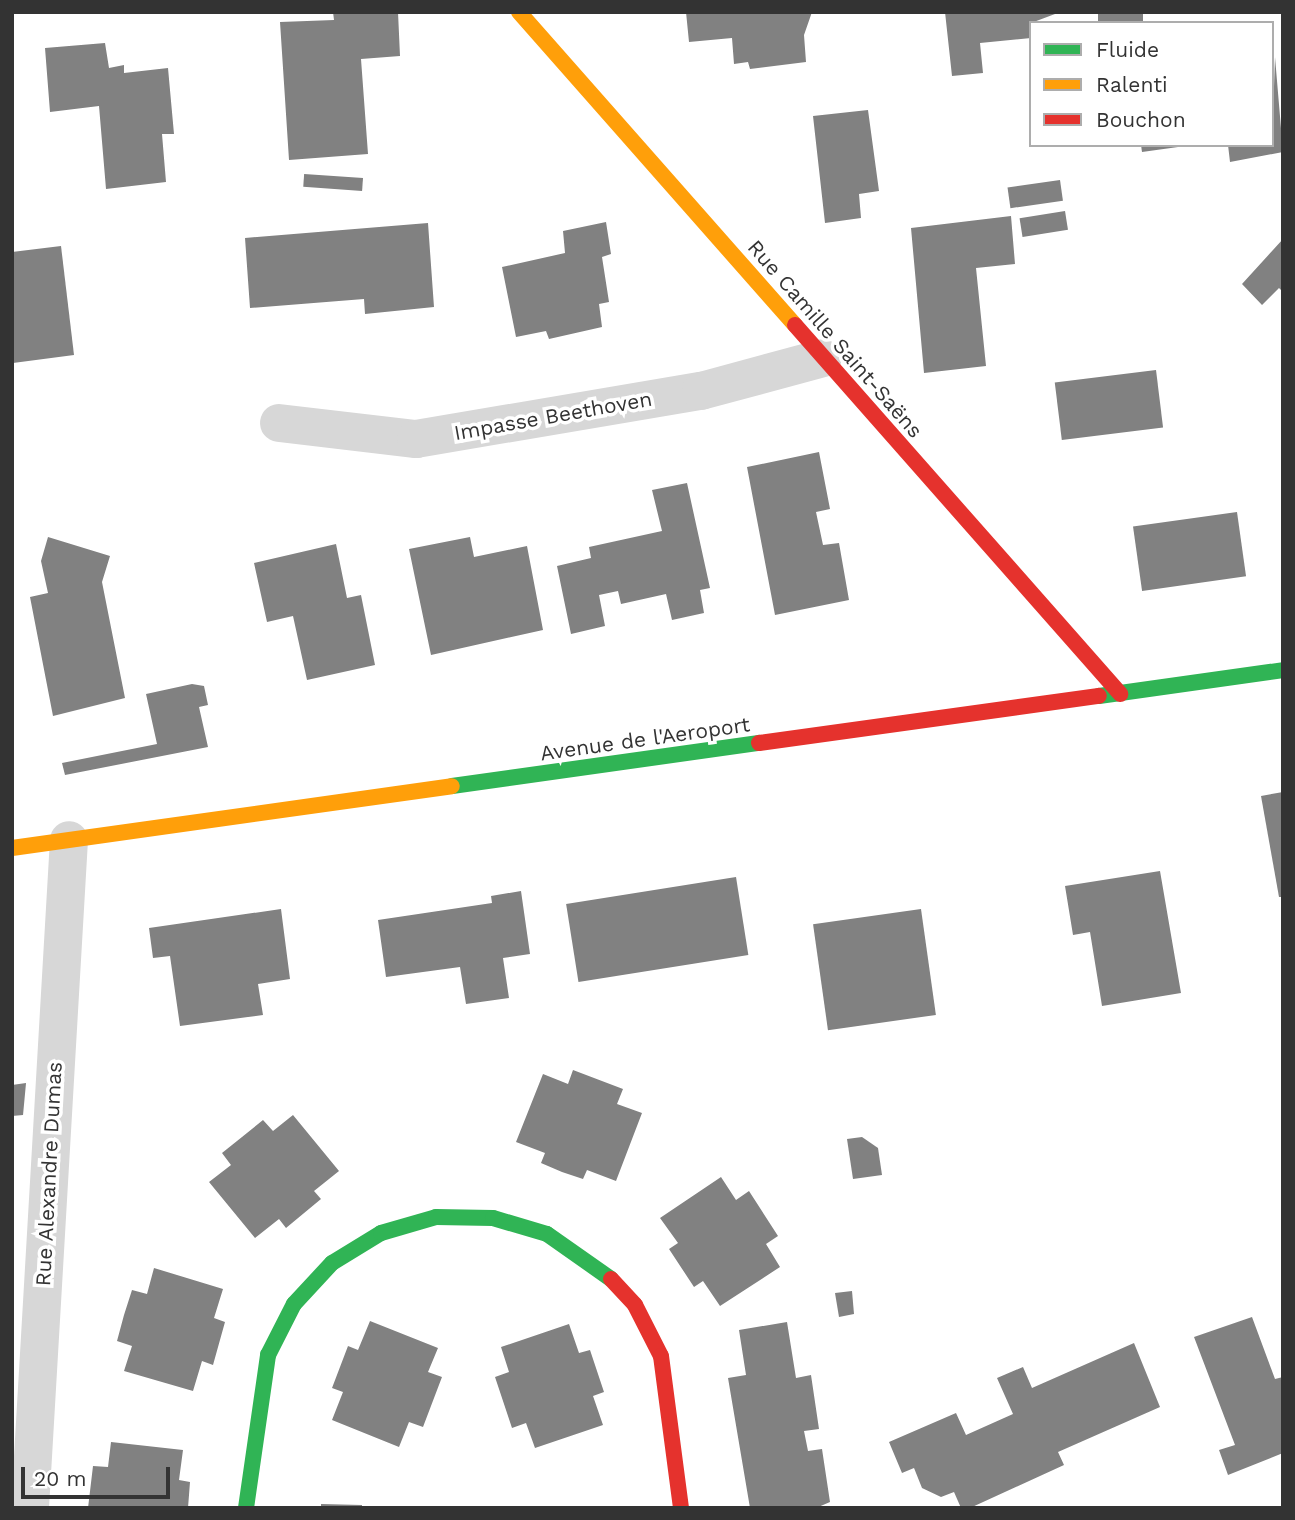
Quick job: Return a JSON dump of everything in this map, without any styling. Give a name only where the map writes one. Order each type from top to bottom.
[{"type":"street","name":"Rue Camille Saint-Saëns","points":[[519,12],[1120,694]]},
{"type":"street","name":"Impasse Beethoven","points":[[279,423],[415,439],[701,391],[823,358]]},
{"type":"street","name":"Avenue de l'Aeroport","points":[[12,848],[1283,670]]},
{"type":"street","name":"Rue Alexandre Dumas","points":[[30,1508],[69,840]]},
{"type":"street","points":[[246,1508],[268,1355],[293,1304],[332,1263],[381,1233],[436,1217],[481,1217],[547,1234],[596,1263],[635,1305],[661,1356],[681,1508]]},
{"type":"building","points":[[333,12],[398,12],[400,56],[361,59],[368,154],[289,160],[280,22],[334,20]]},
{"type":"building","points":[[686,12],[812,12],[804,35],[806,62],[750,69],[748,62],[734,64],[732,38],[689,42]]},
{"type":"building","points":[[945,12],[1055,12],[1036,21],[1029,21],[1029,38],[980,43],[983,73],[952,76]]},
{"type":"building","points":[[1098,12],[1143,12],[1143,21],[1098,21]]},
{"type":"building","points":[[105,43],[109,68],[124,65],[124,73],[168,68],[174,134],[162,134],[166,182],[106,189],[99,106],[50,112],[45,48]]},
{"type":"building","points":[[1275,57],[1283,152],[1230,162],[1228,147],[1274,147]]},
{"type":"building","points":[[868,110],[879,191],[859,194],[861,218],[825,223],[813,116]]},
{"type":"building","points":[[1141,147],[1178,147],[1142,152]]},
{"type":"building","points":[[304,174],[363,178],[362,191],[303,187]]},
{"type":"building","points":[[1060,180],[1063,201],[1010,208],[1008,187]]},
{"type":"building","points":[[1065,211],[1068,230],[1023,237],[1020,218]]},
{"type":"building","points":[[1011,216],[1015,264],[976,268],[986,366],[924,373],[911,228]]},
{"type":"building","points":[[606,222],[611,254],[602,257],[609,302],[599,304],[602,327],[549,339],[546,331],[516,337],[502,267],[565,253],[563,231]]},
{"type":"building","points":[[428,223],[434,307],[365,314],[364,299],[250,308],[245,238]]},
{"type":"building","points":[[1283,239],[1283,292],[1279,288],[1262,305],[1242,284]]},
{"type":"building","points":[[61,246],[74,355],[13,363],[12,252]]},
{"type":"building","points":[[1156,370],[1163,428],[1062,440],[1055,382]]},
{"type":"building","points":[[819,452],[830,509],[816,512],[823,545],[839,543],[849,600],[775,615],[747,467]]},
{"type":"building","points":[[687,483],[710,588],[700,590],[704,613],[672,620],[666,594],[621,604],[618,591],[599,595],[605,626],[571,634],[557,566],[591,558],[589,547],[662,531],[652,490]]},
{"type":"building","points":[[1237,512],[1246,576],[1142,591],[1133,527]]},
{"type":"building","points":[[48,537],[110,556],[102,582],[125,698],[53,716],[30,597],[48,593],[41,561]]},
{"type":"building","points":[[470,537],[474,557],[527,546],[543,630],[431,655],[409,549]]},
{"type":"building","points":[[336,544],[347,598],[361,595],[375,665],[307,680],[293,616],[267,622],[254,563]]},
{"type":"building","points":[[192,684],[204,686],[208,705],[199,707],[208,747],[65,775],[62,763],[157,744],[146,694]]},
{"type":"building","points":[[1283,792],[1283,897],[1279,897],[1261,796]]},
{"type":"building","points":[[1160,871],[1181,993],[1102,1006],[1090,932],[1073,935],[1065,886]]},
{"type":"building","points":[[736,877],[748,955],[578,982],[566,904]]},
{"type":"building","points":[[521,891],[530,954],[503,958],[509,998],[466,1004],[460,967],[386,977],[378,920],[492,903],[491,896]]},
{"type":"building","points":[[281,909],[290,979],[258,984],[263,1015],[180,1026],[170,956],[153,958],[149,928]]},
{"type":"building","points":[[921,909],[936,1015],[828,1030],[813,924]]},
{"type":"building","points":[[573,1070],[623,1089],[617,1104],[642,1113],[616,1181],[587,1170],[583,1179],[562,1172],[541,1163],[545,1153],[516,1142],[543,1074],[568,1084]]},
{"type":"building","points":[[26,1083],[23,1115],[12,1116],[12,1085]]},
{"type":"building","points":[[293,1115],[339,1171],[314,1191],[321,1199],[286,1228],[279,1219],[255,1238],[209,1182],[231,1165],[222,1153],[263,1120],[273,1131]]},
{"type":"building","points":[[862,1137],[878,1148],[882,1175],[853,1179],[847,1139]]},
{"type":"building","points":[[721,1177],[736,1200],[749,1191],[778,1236],[766,1244],[780,1267],[720,1306],[703,1281],[694,1287],[669,1249],[678,1243],[660,1218]]},
{"type":"building","points":[[154,1268],[223,1289],[214,1318],[225,1322],[213,1365],[202,1361],[193,1391],[124,1371],[132,1346],[117,1341],[124,1315],[132,1290],[147,1294]]},
{"type":"building","points":[[852,1291],[854,1314],[839,1317],[835,1293]]},
{"type":"building","points":[[1252,1317],[1275,1379],[1283,1377],[1283,1453],[1228,1475],[1219,1450],[1235,1445],[1194,1337]]},
{"type":"building","points":[[370,1321],[438,1348],[428,1372],[442,1377],[423,1427],[409,1422],[399,1447],[332,1420],[343,1392],[332,1388],[348,1346],[358,1350]]},
{"type":"building","points":[[787,1322],[796,1378],[811,1375],[819,1429],[804,1431],[808,1451],[822,1449],[830,1502],[816,1508],[750,1508],[728,1378],[746,1375],[739,1330]]},
{"type":"building","points":[[569,1324],[579,1353],[590,1350],[604,1392],[593,1396],[603,1425],[535,1448],[526,1423],[512,1428],[495,1377],[509,1372],[501,1347]]},
{"type":"building","points":[[1134,1343],[1160,1407],[1058,1452],[1064,1465],[970,1508],[961,1508],[954,1492],[941,1497],[922,1488],[914,1468],[902,1473],[889,1442],[956,1413],[966,1435],[1013,1414],[997,1378],[1023,1367],[1032,1388]]},
{"type":"building","points":[[111,1442],[183,1450],[179,1480],[190,1482],[188,1508],[88,1508],[93,1466],[108,1467]]},
{"type":"building","points":[[321,1504],[362,1505],[362,1508],[321,1508]]},
{"type":"traffic: fast","points":[[1099,696],[1283,670]]},
{"type":"traffic: fast","points":[[452,786],[759,743]]},
{"type":"traffic: fast","points":[[246,1508],[268,1355],[294,1304],[332,1263],[381,1233],[436,1217],[493,1218],[547,1234],[611,1279]]},
{"type":"traffic: slow","points":[[519,12],[795,325]]},
{"type":"traffic: slow","points":[[12,848],[452,786]]},
{"type":"traffic: jam","points":[[795,325],[1120,694]]},
{"type":"traffic: jam","points":[[759,743],[1099,696]]},
{"type":"traffic: jam","points":[[611,1279],[635,1305],[661,1356],[681,1508]]}]
